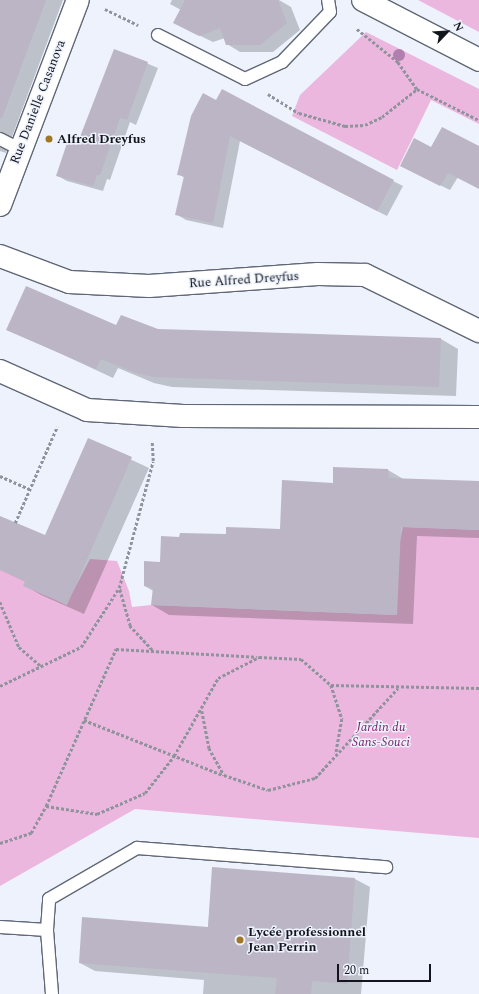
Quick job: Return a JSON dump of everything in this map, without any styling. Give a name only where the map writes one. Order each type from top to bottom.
[{"type":"street","name":"Rue Danielle Casanova","points":[[0,205],[20,149],[78,0]]},
{"type":"street","points":[[363,0],[479,60]]},
{"type":"street","name":"Rue Alfred Dreyfus","points":[[0,256],[69,282],[149,286],[318,274],[365,275],[479,331]]},
{"type":"street","points":[[0,371],[87,410],[183,416],[479,417]]},
{"type":"lane","points":[[158,35],[245,78],[282,62],[330,12],[328,0]]},
{"type":"lane","points":[[0,139],[20,149]]},
{"type":"lane","points":[[52,994],[47,930],[49,899],[137,848],[386,867]]},
{"type":"lane","points":[[0,927],[47,930]]},
{"type":"path","points":[[102,7],[158,35]]},
{"type":"path","points":[[353,26],[398,62],[417,89],[479,120]]},
{"type":"path","points":[[245,78],[294,111],[345,126],[365,125],[382,117],[417,89]]},
{"type":"path","points":[[15,522],[69,402]]},
{"type":"path","points":[[0,686],[81,647],[119,588],[153,461],[150,414]]},
{"type":"path","points":[[0,476],[29,489]]},
{"type":"path","points":[[119,588],[130,626],[152,651]]},
{"type":"path","points":[[0,602],[19,647],[42,667]]},
{"type":"path","points":[[0,843],[31,833],[46,806],[116,648],[301,659],[331,685],[342,719],[336,754]]},
{"type":"path","points":[[46,806],[97,814],[145,793],[174,756],[202,710],[218,678],[259,657]]},
{"type":"path","points":[[331,685],[398,688],[479,688]]},
{"type":"path","points":[[84,720],[174,756],[268,790],[315,778],[398,688]]},
{"type":"path","points":[[202,710],[209,748],[224,775]]},
{"type":"green space","points":[[418,0],[479,0],[479,32]]},
{"type":"green space","points":[[366,32],[479,89],[479,124],[431,100],[397,170],[292,116],[300,95]]},
{"type":"green space","name":"Jardin du Sans-Souci","points":[[403,527],[479,530],[479,838],[135,809],[0,886],[0,570],[25,581],[66,605],[90,559],[117,561],[129,591],[132,607],[151,605],[396,615],[400,541]]},
{"type":"building","points":[[0,0],[46,0],[2,118],[0,118]]},
{"type":"building","points":[[185,0],[278,0],[287,23],[260,45],[226,45],[220,28],[199,36],[173,23]]},
{"type":"building","points":[[114,49],[148,62],[127,120],[120,118],[100,175],[97,175],[93,186],[56,176],[68,140],[78,142]]},
{"type":"building","points":[[222,89],[394,180],[377,211],[230,136],[213,223],[175,215],[184,176],[177,175],[191,116],[203,93],[216,100]]},
{"type":"building","points":[[442,127],[479,146],[479,189],[448,173],[440,186],[400,166],[414,138],[431,147]]},
{"type":"building","points":[[26,286],[116,325],[121,315],[158,329],[441,338],[439,387],[154,377],[136,373],[101,359],[96,369],[6,330]]},
{"type":"building","points":[[88,438],[132,457],[67,605],[23,586],[25,581],[0,570],[0,516],[45,535]]},
{"type":"building","points":[[333,467],[388,469],[389,478],[479,481],[479,530],[401,527],[397,615],[151,605],[153,588],[144,586],[144,561],[160,562],[161,536],[179,537],[180,533],[226,534],[226,527],[280,529],[282,480],[333,483]]},
{"type":"building","points":[[212,867],[355,878],[347,984],[312,981],[311,994],[275,994],[277,978],[79,963],[82,917],[208,927]]},
{"type":"place","name":"Alfred Dreyfus","points":[[49,139]]},
{"type":"place","name":"Lycée professionnel Jean Perrin","points":[[240,940]]}]
